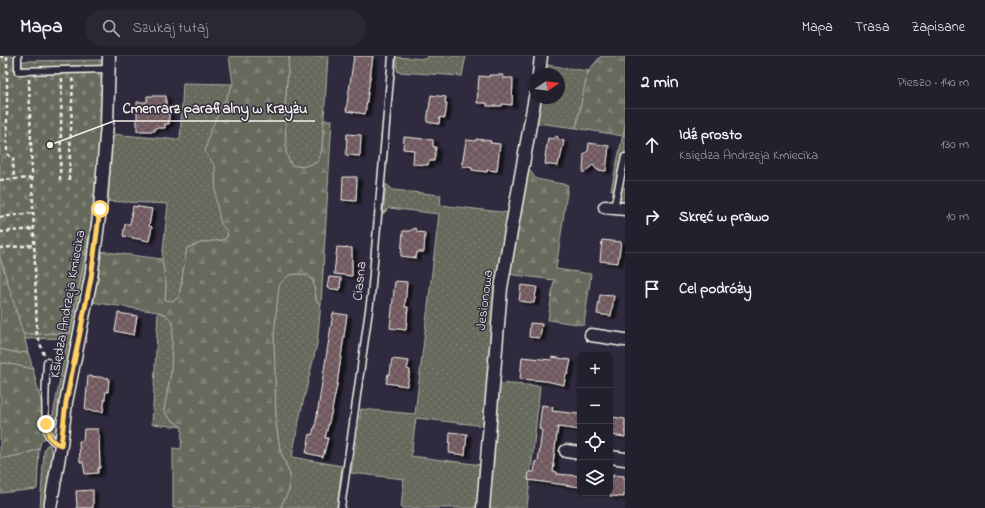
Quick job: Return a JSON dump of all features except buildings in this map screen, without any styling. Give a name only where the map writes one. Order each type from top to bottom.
[{"type":"street","name":"Księdza Andrzeja Kmiecika","points":[[50,508],[61,445],[66,402],[91,278],[100,209],[107,124],[109,56]]},
{"type":"street","points":[[540,68],[541,56]]},
{"type":"street","name":"Jesionowa","points":[[483,508],[496,327],[501,288],[534,104]]},
{"type":"street","points":[[591,335],[625,340]]},
{"type":"street","points":[[566,451],[577,453]]},
{"type":"street","points":[[613,457],[625,459]]},
{"type":"lane","points":[[18,56],[18,71],[109,69]]},
{"type":"lane","name":"Ciasna","points":[[341,508],[371,296],[392,56]]},
{"type":"lane","points":[[615,208],[625,157]]},
{"type":"lane","points":[[46,362],[46,424],[48,435],[54,443],[61,445]]},
{"type":"path","points":[[7,56],[7,154],[13,158],[14,179]]},
{"type":"path","points":[[0,57],[13,56]]},
{"type":"path","points":[[29,70],[37,336],[46,362]]},
{"type":"path","points":[[60,180],[62,70]]},
{"type":"path","points":[[70,180],[73,70]]},
{"type":"path","points":[[0,180],[32,178]]},
{"type":"path","points":[[0,217],[33,213]]},
{"type":"path","points":[[0,232],[34,229]]},
{"type":"path","points":[[0,248],[34,245]]},
{"type":"green space","points":[[0,56],[21,56],[21,61],[105,60],[105,81],[94,209],[70,333],[23,334],[0,257]]},
{"type":"green space","points":[[229,56],[289,56],[285,106],[286,153],[291,165],[302,167],[318,162],[322,149],[324,120],[332,120],[321,304],[317,302],[313,280],[309,275],[289,275],[279,285],[274,335],[276,424],[280,450],[290,475],[289,490],[280,508],[173,508],[173,448],[181,449],[182,427],[168,417],[164,410],[171,373],[173,322],[165,314],[158,312],[91,302],[99,251],[162,259],[166,285],[165,300],[173,301],[179,297],[187,248],[204,242],[223,240],[228,236],[227,231],[221,224],[216,201],[215,166],[205,152],[210,131],[233,84]]},
{"type":"green space","points":[[289,56],[328,56],[322,149],[318,162],[302,167],[291,165],[286,153],[285,106]]},
{"type":"green space","points":[[428,56],[466,56],[462,76],[398,72],[395,57],[427,59]]},
{"type":"green space","points":[[601,56],[625,56],[625,125],[623,136],[576,128],[588,71]]},
{"type":"green space","points":[[547,65],[588,71],[576,128],[537,123],[541,104],[565,104],[565,68],[547,68]]},
{"type":"green space","points":[[183,83],[233,84],[226,99],[215,166],[221,224],[227,231],[228,236],[223,240],[204,242],[187,248],[179,297],[173,301],[165,300],[166,285],[162,259],[168,204],[104,201],[110,134],[180,140]]},
{"type":"green space","points":[[625,125],[625,169],[621,186],[625,188],[625,204],[620,198],[620,190],[611,190]]},
{"type":"green space","points":[[529,169],[536,179],[568,185],[556,269],[591,274],[584,325],[548,320],[554,280],[507,274],[525,180]]},
{"type":"green space","points":[[386,184],[393,190],[441,195],[440,205],[510,213],[485,426],[416,418],[411,456],[482,465],[479,508],[401,508],[404,479],[351,473],[361,409],[415,414],[439,214],[389,208],[383,214]]},
{"type":"green space","points":[[94,209],[88,269],[56,435],[53,435],[50,431],[49,416],[53,415],[68,338],[25,339],[23,334],[70,333]]},
{"type":"green space","points":[[0,257],[28,352],[19,353],[0,349]]},
{"type":"green space","points":[[289,275],[305,275],[312,280],[317,302],[321,304],[317,344],[292,457],[342,466],[337,508],[280,508],[289,490],[290,475],[280,450],[276,424],[274,335],[276,307],[279,285]]},
{"type":"green space","points":[[158,312],[165,314],[173,322],[171,373],[164,410],[168,417],[182,427],[152,424]]},
{"type":"green space","points":[[0,349],[19,353],[28,352],[33,369],[5,363],[0,364]]},
{"type":"green space","points":[[5,363],[33,369],[45,417],[44,423],[46,437],[41,442],[39,449],[0,459],[0,364]]},
{"type":"green space","points":[[496,383],[540,386],[527,508],[487,508]]},
{"type":"green space","points":[[49,444],[53,458],[52,475],[47,508],[40,508],[44,452],[46,446]]},
{"type":"green space","points":[[39,449],[37,489],[0,493],[0,459]]},
{"type":"place","name":"Cmenrarz parafialny w Krzyżu","points":[[50,145]]},
{"type":"route","points":[[46,424],[48,435],[54,443],[61,445],[66,402],[91,278],[100,209]]}]
